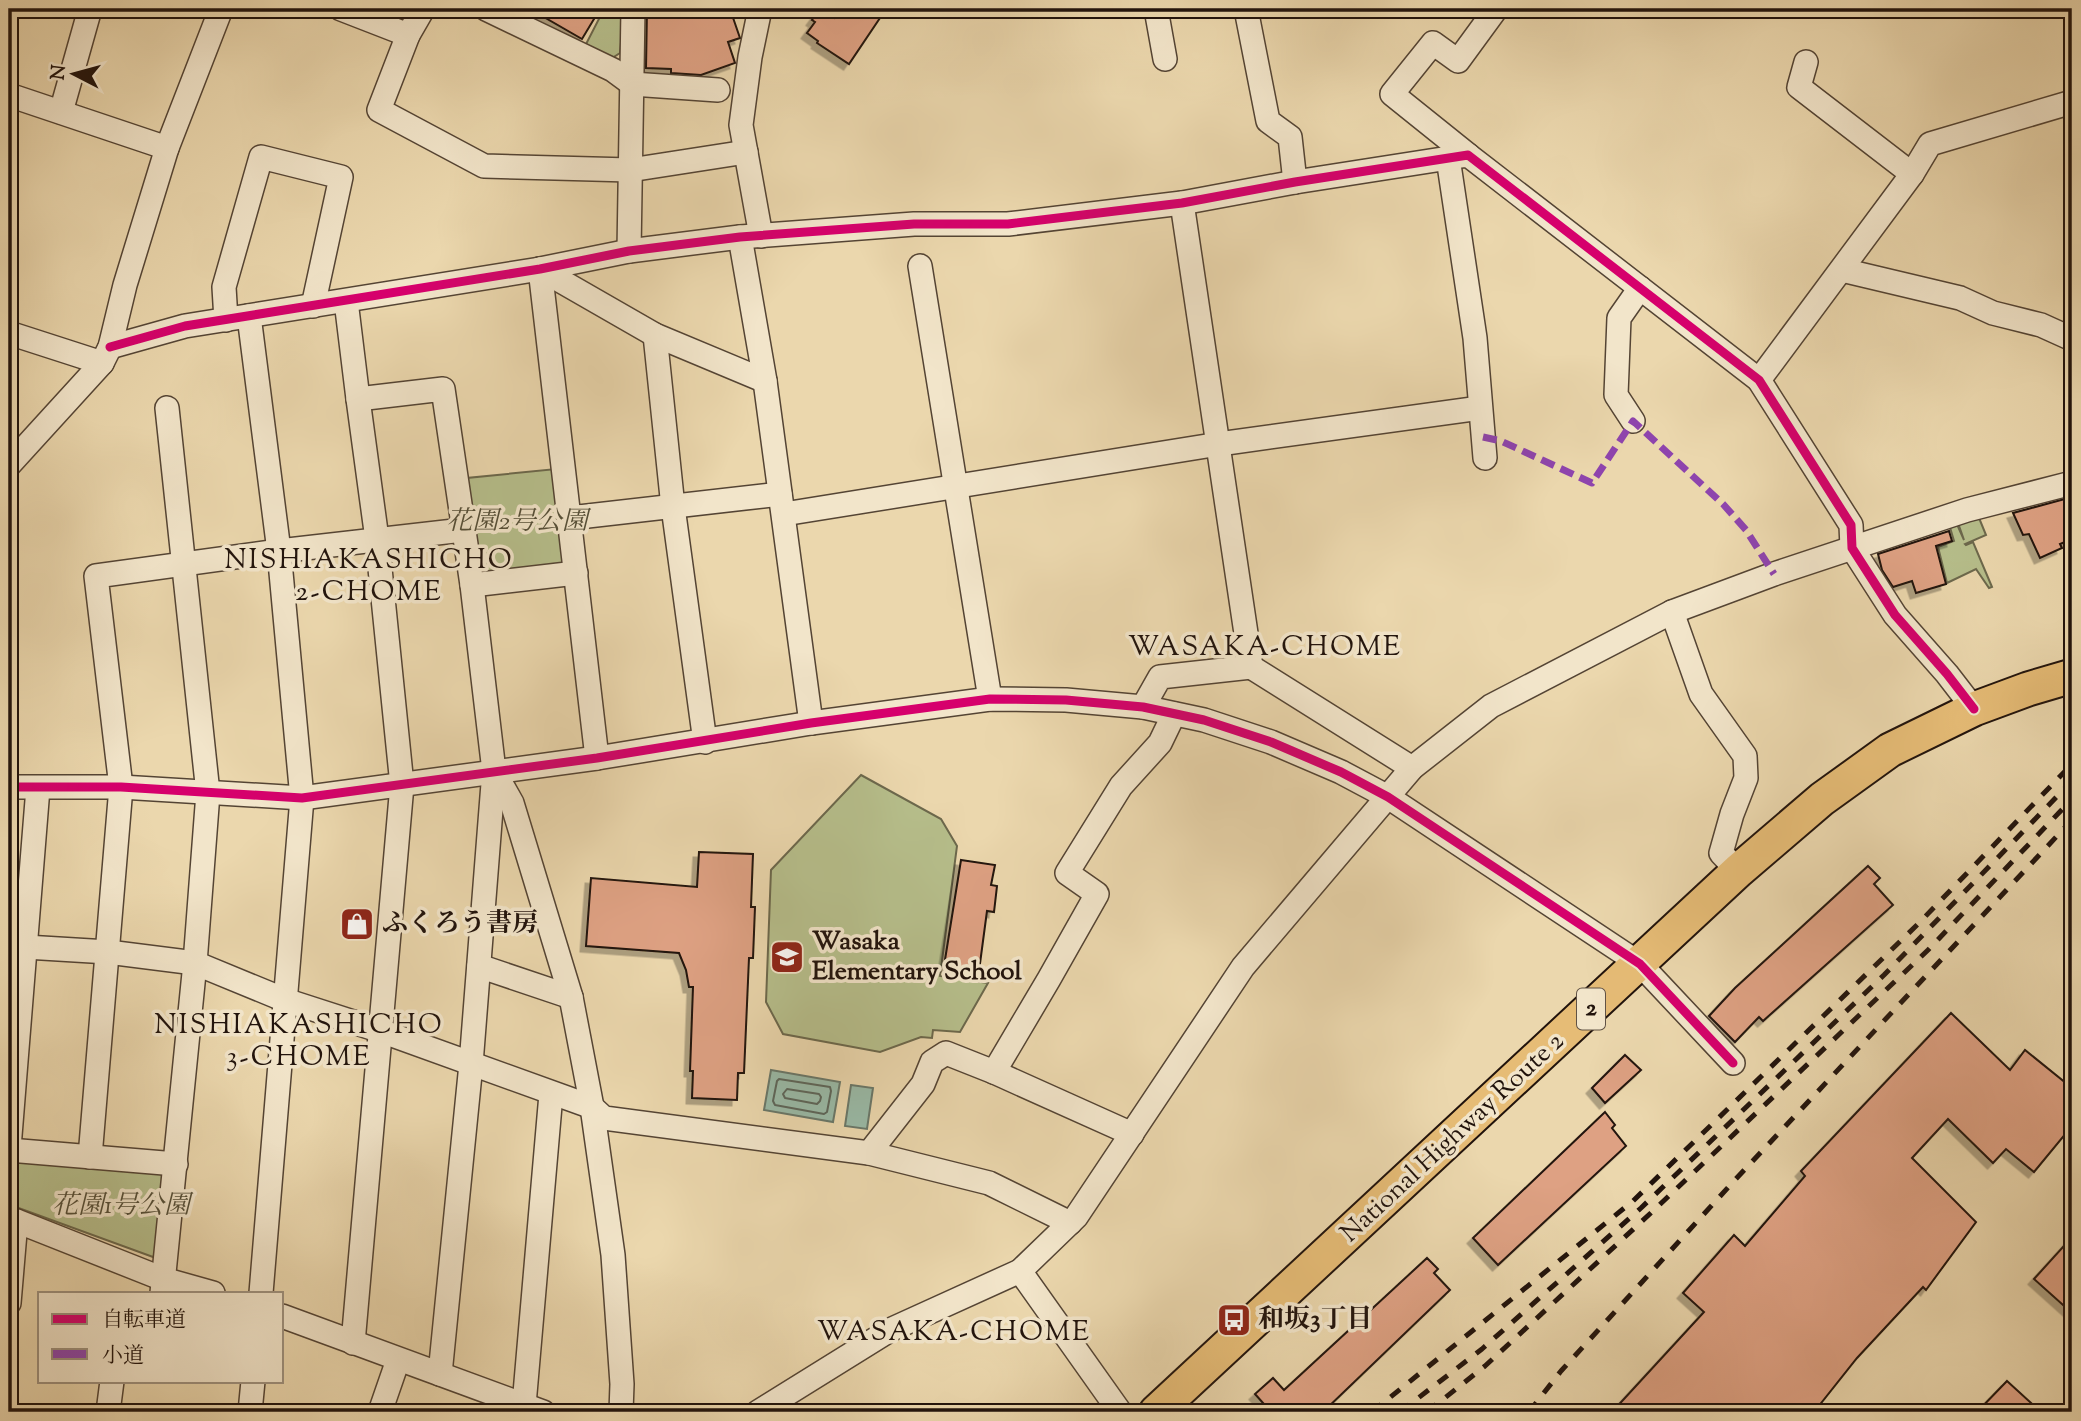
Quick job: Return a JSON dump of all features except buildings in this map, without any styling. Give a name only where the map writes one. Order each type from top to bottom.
[{"type":"highway","name":"National Highway Route 2","points":[[1156,1412],[1738,871],[1822,799],[1890,750],[1974,709],[2072,676]]},
{"type":"street","points":[[61,112],[90,9]]},
{"type":"street","points":[[9,465],[106,355],[167,148],[221,9]]},
{"type":"street","points":[[341,9],[408,35]]},
{"type":"street","points":[[423,9],[408,35],[379,110],[484,166],[630,170],[746,152]]},
{"type":"street","points":[[486,9],[613,70],[632,84],[718,90]]},
{"type":"street","points":[[629,251],[633,9]]},
{"type":"street","points":[[760,9],[741,125],[746,152],[765,381],[811,723]]},
{"type":"street","points":[[1156,9],[1165,59]]},
{"type":"street","points":[[1246,9],[1268,121],[1290,137],[1296,182]]},
{"type":"street","points":[[1496,9],[1458,61],[1433,43],[1392,94],[1458,156],[1640,288],[1759,380],[1851,525],[1852,548],[1895,615],[1974,709]]},
{"type":"street","points":[[1806,62],[1799,87],[1912,174]]},
{"type":"street","points":[[9,94],[167,148]]},
{"type":"street","points":[[1759,380],[1912,174],[1930,144],[2072,102]]},
{"type":"street","points":[[9,333],[106,355],[184,326],[540,269],[629,251],[751,237],[914,224],[1008,224],[1182,203],[1458,156]]},
{"type":"street","points":[[1458,156],[1485,458]]},
{"type":"street","points":[[226,320],[224,287],[261,158],[341,177],[313,306]]},
{"type":"street","points":[[1182,203],[1251,667]]},
{"type":"street","points":[[920,266],[990,699]]},
{"type":"street","points":[[540,269],[655,335],[765,381]]},
{"type":"street","points":[[540,269],[597,758]]},
{"type":"street","points":[[1842,270],[1960,298],[1993,313],[2041,325],[2072,339]]},
{"type":"street","points":[[1633,421],[1616,395],[1619,318],[1640,288]]},
{"type":"street","points":[[346,301],[377,539],[402,785],[353,1343]]},
{"type":"street","points":[[249,316],[279,551],[302,797],[261,1292]]},
{"type":"street","points":[[655,335],[673,507],[705,742]]},
{"type":"street","points":[[358,399],[443,389],[472,585],[494,771],[471,1064],[440,1374]]},
{"type":"street","points":[[162,1286],[195,963],[208,793],[167,408]]},
{"type":"street","points":[[570,518],[673,507],[782,504],[956,485],[1219,444],[1480,408]]},
{"type":"street","points":[[758,1412],[890,1329],[1020,1271],[1070,1223],[1243,967],[1412,768],[1491,706],[1672,612],[1774,574],[1967,510],[2072,483]]},
{"type":"street","points":[[90,1157],[121,787],[96,576],[463,530]]},
{"type":"street","points":[[472,585],[576,573]]},
{"type":"street","points":[[1672,612],[1701,694],[1745,757],[1746,778],[1721,853],[1738,871]]},
{"type":"street","points":[[1143,707],[1160,677],[1251,667],[1412,768]]},
{"type":"street","points":[[9,787],[121,787],[302,797],[597,758],[811,723],[990,699],[1066,699],[1143,707],[1204,720],[1271,742],[1341,772],[1388,797],[1640,964],[1733,1063]]},
{"type":"street","points":[[994,1072],[1097,894],[1067,873],[1121,786],[1160,743],[1174,714]]},
{"type":"street","points":[[494,771],[512,803],[571,997],[592,1107],[613,1255],[622,1384],[621,1412]]},
{"type":"street","points":[[38,788],[17,947],[9,1149],[176,1164]]},
{"type":"street","points":[[17,947],[108,952],[195,963],[285,1000],[381,1031],[592,1107],[604,1118],[869,1153],[989,1183],[1070,1223]]},
{"type":"street","points":[[478,966],[571,997]]},
{"type":"street","points":[[869,1153],[923,1084],[932,1062],[946,1053],[1132,1134]]},
{"type":"street","points":[[284,1316],[533,1409],[551,1094]]},
{"type":"street","points":[[9,1303],[12,1219],[162,1286],[206,1292]]},
{"type":"street","points":[[1020,1271],[1120,1412]]},
{"type":"street","points":[[380,1412],[398,1360]]},
{"type":"street","points":[[108,1412],[112,1382]]},
{"type":"street","points":[[250,1412],[253,1382]]},
{"type":"green space","points":[[604,9],[624,11],[620,53],[609,60],[584,48]]},
{"type":"green space","name":"花園2号公園","points":[[556,469],[567,566],[481,576],[467,478]]},
{"type":"green space","points":[[1977,513],[1986,535],[1965,544],[1973,542],[1992,587],[1989,588],[1976,569],[1947,583],[1938,547],[1954,541],[1949,524],[1956,522],[1964,540],[1957,520]]},
{"type":"green space","points":[[861,775],[941,819],[957,846],[940,976],[988,983],[960,1032],[933,1030],[932,1038],[921,1037],[880,1052],[783,1034],[766,1002],[771,870]]},
{"type":"green space","name":"花園1号公園","points":[[15,1157],[168,1173],[159,1247],[153,1257],[13,1206]]},
{"type":"water","points":[[771,1070],[840,1082],[833,1122],[764,1110]]},
{"type":"water","points":[[851,1085],[873,1088],[867,1129],[845,1126]]},
{"type":"railway","points":[[1372,1412],[1633,1201],[1919,923],[2072,764]]},
{"type":"railway","points":[[1400,1412],[1482,1349],[1641,1208],[1884,975],[2072,781]]},
{"type":"railway","points":[[1427,1412],[1485,1366],[1928,950],[2072,799]]},
{"type":"railway","points":[[1529,1412],[1561,1371],[1733,1182],[2072,820]]},
{"type":"marked path","points":[[1483,437],[1501,441],[1592,483],[1633,421],[1723,504],[1746,530],[1774,574]]},
{"type":"cycle path","points":[[110,347],[185,326],[540,269],[629,251],[740,237],[914,224],[1008,224],[1182,203],[1468,155],[1759,380],[1851,525],[1852,548],[1895,615],[1974,709]]},
{"type":"cycle path","points":[[9,787],[121,787],[302,798],[597,758],[811,723],[990,699],[1066,700],[1143,707],[1204,720],[1271,742],[1341,772],[1388,797],[1640,964],[1733,1063]]},
{"type":"place","name":"ふくろう書房","points":[[357,924]]},
{"type":"place","name":"Wasaka Elementary School","points":[[787,957]]},
{"type":"place","name":"和坂3丁目","points":[[1234,1320]]},
{"type":"district","name":"NISHIAKASHICHO 2-CHOME","points":[[369,577]]},
{"type":"district","name":"WASAKA-CHOME","points":[[1265,648]]},
{"type":"district","name":"NISHIAKASHICHO 3-CHOME","points":[[299,1042]]},
{"type":"district","name":"WASAKA-CHOME","points":[[954,1333]]}]
